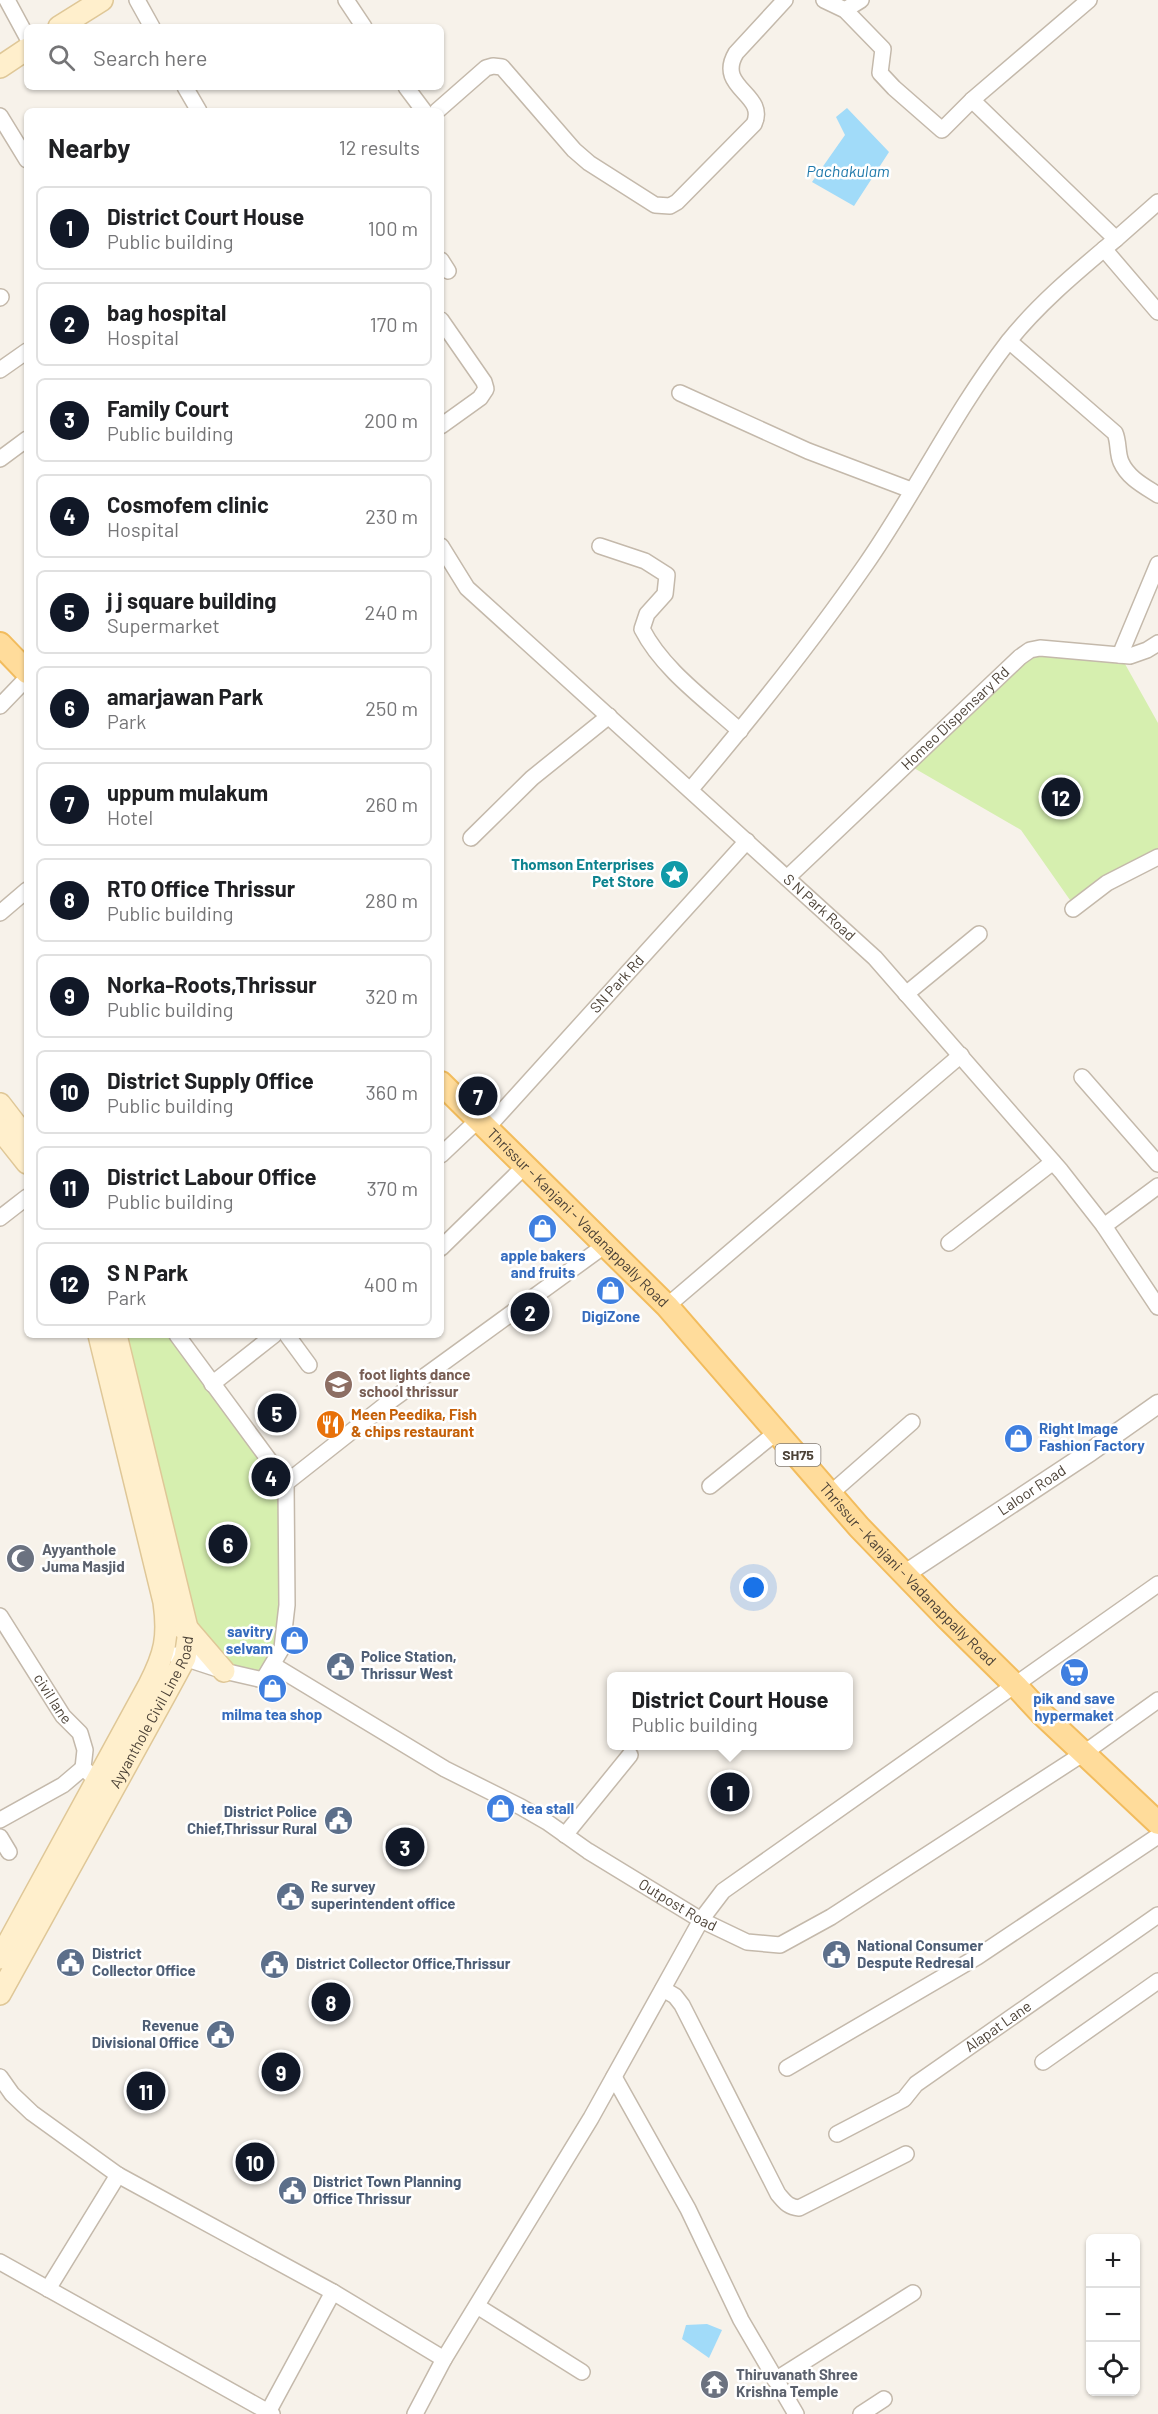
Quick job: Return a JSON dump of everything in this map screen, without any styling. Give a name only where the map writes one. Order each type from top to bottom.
[{"type":"main road","points":[[64,24],[102,0]]},
{"type":"main road","points":[[2,62],[24,51]]},
{"type":"main road","points":[[0,644],[24,669]]},
{"type":"main road","name":"Thrissur - Kanjani - Vadanappally Road","points":[[444,1086],[667,1306],[905,1574],[1041,1713],[1158,1823]]},
{"type":"main road","points":[[0,1104],[24,1135]]},
{"type":"main road","points":[[0,1129],[24,1159]]},
{"type":"main road","name":"Ayyanthole Civil Line Road","points":[[0,1994],[100,1775],[185,1658],[188,1638],[177,1627],[164,1602],[100,1338]]},
{"type":"main road","name":"Ayyanthole Civil Line Road","points":[[0,1958],[153,1677],[177,1627],[117,1338]]},
{"type":"main road","points":[[177,1627],[224,1671]]},
{"type":"street","points":[[7,0],[24,31]]},
{"type":"street","points":[[136,0],[150,24]]},
{"type":"street","points":[[346,0],[362,24]]},
{"type":"street","points":[[440,108],[486,68],[502,67],[574,150],[589,164],[654,205],[670,206],[677,202],[758,117],[756,108],[729,72],[730,63],[736,53],[785,0]]},
{"type":"street","points":[[824,0],[844,10],[883,49],[880,73],[942,130],[972,100],[1089,0]]},
{"type":"street","points":[[844,10],[861,0]]},
{"type":"street","points":[[187,90],[197,108]]},
{"type":"street","points":[[408,90],[422,108]]},
{"type":"street","points":[[972,100],[1110,244],[1158,312]]},
{"type":"street","points":[[0,116],[24,155]]},
{"type":"street","points":[[691,789],[820,630],[868,561],[973,392],[1009,341],[1053,294],[1158,202]]},
{"type":"street","points":[[444,324],[484,382],[486,389],[480,398],[444,424]]},
{"type":"street","points":[[1009,341],[1115,433],[1119,442],[1121,461],[1128,472],[1136,482],[1158,495]]},
{"type":"street","points":[[0,370],[24,353]]},
{"type":"street","points":[[680,393],[808,451],[911,490]]},
{"type":"street","points":[[0,459],[24,440]]},
{"type":"street","points":[[600,546],[645,561],[667,575],[665,594],[647,614],[642,629],[650,644],[669,667],[740,731]]},
{"type":"street","name":"S N Park Road","points":[[445,564],[467,588],[875,958],[1053,1162],[1104,1226],[1158,1307]]},
{"type":"street","points":[[1120,655],[1158,564]]},
{"type":"street","name":"Homeo Dispensary Rd","points":[[787,878],[1030,650],[1041,648],[1130,656],[1158,643]]},
{"type":"street","points":[[0,706],[24,681]]},
{"type":"street","points":[[471,838],[532,778],[609,716]]},
{"type":"street","name":"SN Park Rd","points":[[444,1153],[482,1124],[747,842]]},
{"type":"street","points":[[1073,909],[1107,883],[1158,857]]},
{"type":"street","points":[[0,913],[24,893]]},
{"type":"street","points":[[906,994],[979,934]]},
{"type":"street","points":[[667,1306],[961,1055]]},
{"type":"street","points":[[1082,1077],[1158,1164]]},
{"type":"street","points":[[949,1243],[1053,1162]]},
{"type":"street","points":[[444,1245],[525,1166]]},
{"type":"street","points":[[1104,1226],[1158,1186]]},
{"type":"street","points":[[0,1218],[24,1199]]},
{"type":"street","points":[[286,1483],[385,1405],[604,1246]]},
{"type":"street","points":[[164,1652],[224,1671],[263,1680],[282,1648],[287,1605],[286,1483],[180,1338]]},
{"type":"street","points":[[212,1384],[270,1338]]},
{"type":"street","points":[[289,1338],[309,1365]]},
{"type":"street","name":"Laloor Road","points":[[905,1574],[1090,1452],[1158,1404]]},
{"type":"street","points":[[831,1493],[912,1422]]},
{"type":"street","points":[[710,1486],[778,1431]]},
{"type":"street","points":[[415,2414],[444,2359],[614,2077],[700,1920],[723,1891],[1158,1584]]},
{"type":"street","name":"civil lane","points":[[0,1616],[63,1716],[80,1733],[85,1750],[100,1775]]},
{"type":"street","name":"Outpost Road","points":[[273,1665],[435,1764],[521,1807],[700,1920],[747,1942],[780,1944],[831,1917],[1084,1753],[1158,1700]]},
{"type":"street","points":[[565,1835],[630,1755]]},
{"type":"street","points":[[0,1820],[63,1785],[100,1775]]},
{"type":"street","points":[[788,2068],[977,1957],[1158,1836]]},
{"type":"street","points":[[0,1837],[9,1852]]},
{"type":"street","name":"Alapat Lane","points":[[837,2134],[904,2099],[916,2084],[1158,1915]]},
{"type":"street","points":[[1043,2062],[1158,1981]]},
{"type":"street","points":[[663,1989],[675,1996],[682,2005],[778,2194],[785,2203],[799,2208],[906,2154]]},
{"type":"street","points":[[0,2077],[6,2094],[118,2175],[333,2292],[444,2359]]},
{"type":"street","points":[[614,2077],[688,2209],[741,2320],[796,2414]]},
{"type":"street","points":[[48,2289],[118,2175]]},
{"type":"street","points":[[0,2262],[269,2413],[333,2292]]},
{"type":"street","points":[[775,2380],[913,2293]]},
{"type":"street","points":[[477,2306],[582,2372]]},
{"type":"street","points":[[861,2414],[884,2399]]},
{"type":"green space","points":[[1030,650],[1120,655],[1158,723],[1158,852],[1070,900],[1021,830],[907,764]]},
{"type":"green space","points":[[118,1338],[178,1338],[286,1483],[282,1648],[263,1679],[225,1670],[188,1628]]},
{"type":"water","name":"Pachakulam","points":[[847,108],[889,152],[854,206],[812,182],[845,135],[836,117]]},
{"type":"water","points":[[707,2324],[722,2330],[709,2358],[682,2339],[686,2325]]},
{"type":"place","name":"S N Park","points":[[1061,797]]},
{"type":"place","name":"Thomson Enterprises Pet Store","points":[[675,874]]},
{"type":"place","name":"uppum mulakum","points":[[478,1096]]},
{"type":"place","name":"apple bakers and fruits","points":[[543,1229]]},
{"type":"place","name":"DigiZone","points":[[611,1290]]},
{"type":"place","name":"bag hospital","points":[[530,1312]]},
{"type":"place","name":"foot lights dance school thrissur","points":[[338,1384]]},
{"type":"place","name":"j j square building","points":[[277,1413]]},
{"type":"place","name":"Meen Peedika, Fish & chips restaurant","points":[[330,1424]]},
{"type":"place","name":"Right Image Fashion Factory","points":[[1018,1438]]},
{"type":"place","name":"Cosmofem clinic","points":[[271,1477]]},
{"type":"place","name":"amarjawan Park","points":[[228,1544]]},
{"type":"place","name":"Ayyanthole Juma Masjid","points":[[21,1559]]},
{"type":"place","name":"savitry selvam","points":[[294,1641]]},
{"type":"place","name":"Police Station, Thrissur West","points":[[340,1666]]},
{"type":"place","name":"pik and save hypermaket","points":[[1074,1672]]},
{"type":"place","name":"milma tea shop","points":[[272,1688]]},
{"type":"place","name":"District Court House","points":[[730,1792]]},
{"type":"place","name":"tea stall","points":[[500,1809]]},
{"type":"place","name":"District Police Chief,Thrissur Rural","points":[[338,1821]]},
{"type":"place","name":"Family Court","points":[[405,1847]]},
{"type":"place","name":"Re survey superintendent office","points":[[290,1896]]},
{"type":"place","name":"National Consumer Despute Redresal","points":[[836,1955]]},
{"type":"place","name":"District Collector Office","points":[[71,1963]]},
{"type":"place","name":"District Collector Office,Thrissur","points":[[275,1964]]},
{"type":"place","name":"RTO Office Thrissur","points":[[331,2002]]},
{"type":"place","name":"Revenue Divisional Office","points":[[220,2035]]},
{"type":"place","name":"Norka-Roots,Thrissur","points":[[281,2072]]},
{"type":"place","name":"District Labour Office","points":[[146,2091]]},
{"type":"place","name":"District Supply Office","points":[[255,2162]]},
{"type":"place","name":"District Town Planning Office Thrissur","points":[[292,2191]]},
{"type":"place","name":"Thiruvanath Shree Krishna Temple","points":[[715,2384]]}]
